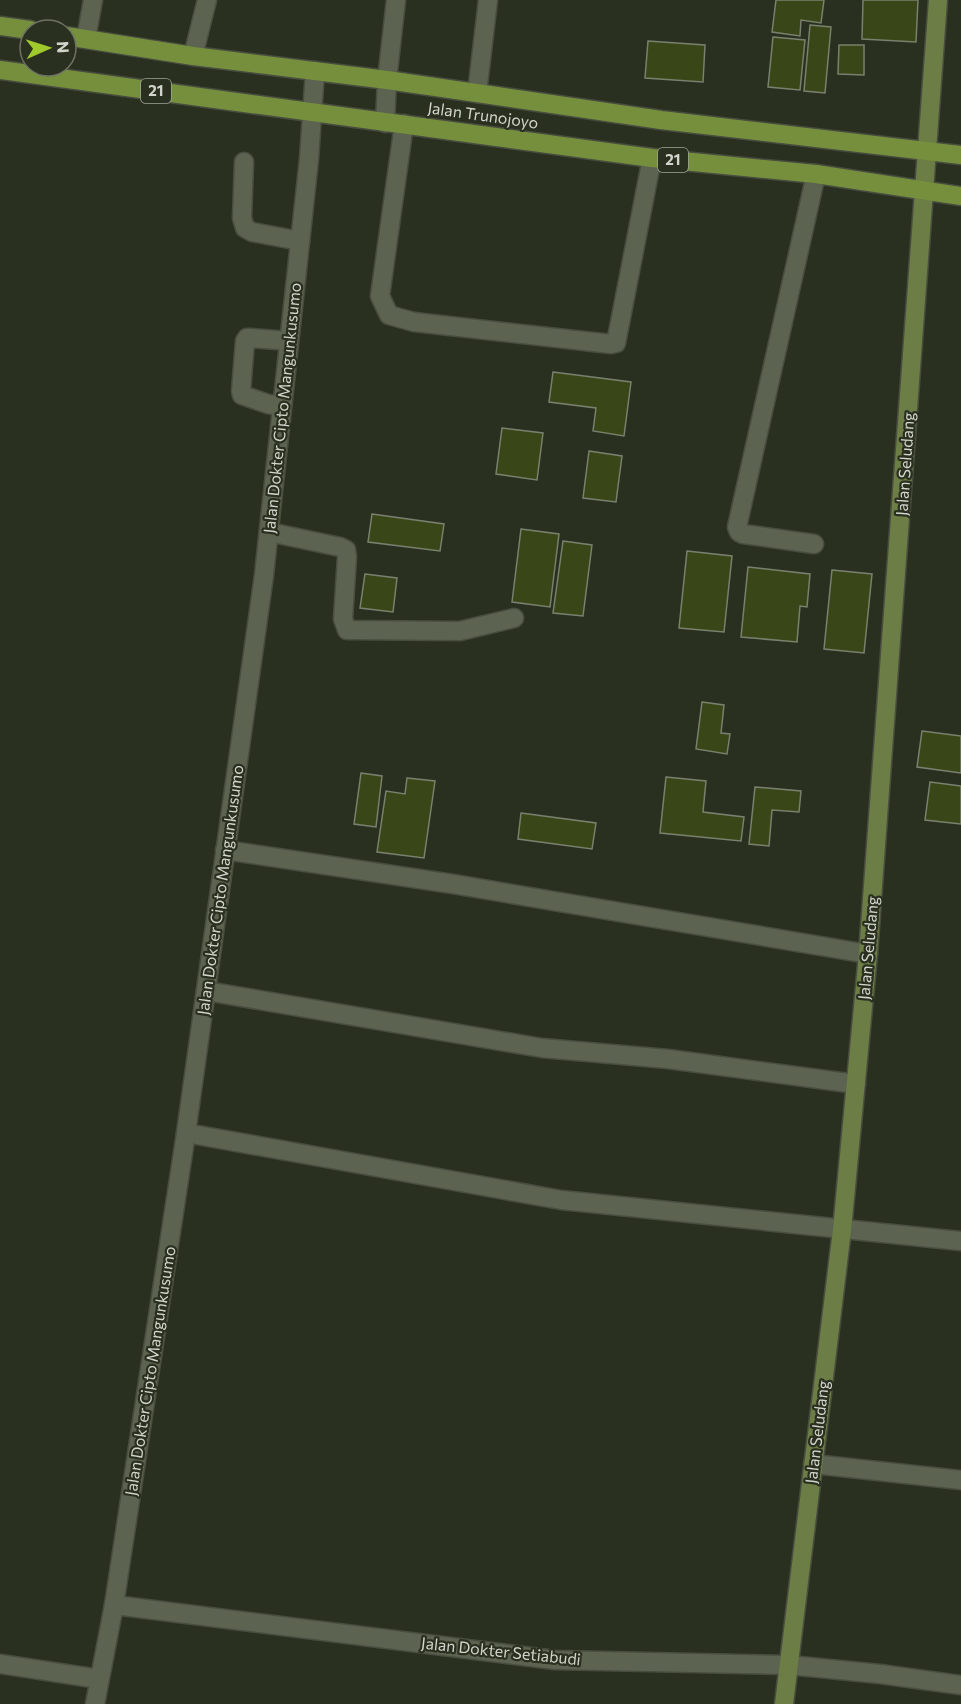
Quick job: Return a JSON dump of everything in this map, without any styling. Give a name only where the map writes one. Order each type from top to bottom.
[{"type":"highway","points":[[0,26],[18,28]]},
{"type":"highway","name":"Jalan Trunojoyo","points":[[78,38],[193,56],[387,80],[661,120],[961,155]]},
{"type":"highway","name":"Jalan Trunojoyo","points":[[0,70],[652,158],[816,174],[961,196]]},
{"type":"main road","name":"Jalan Seludang","points":[[784,1704],[842,1230],[868,954],[926,190],[938,0]]},
{"type":"street","points":[[86,39],[93,0]]},
{"type":"street","points":[[193,56],[207,0]]},
{"type":"street","points":[[386,123],[387,80],[396,0]]},
{"type":"street","points":[[477,93],[488,0]]},
{"type":"street","name":"Jalan Dokter Cipto Mangunkusumo","points":[[95,1704],[114,1605],[186,1133],[269,532],[300,241],[315,71]]},
{"type":"street","points":[[404,124],[380,296],[389,315],[414,322],[558,339],[616,343],[652,158]]},
{"type":"street","points":[[244,162],[242,218],[245,228],[252,232],[300,241]]},
{"type":"street","points":[[814,544],[743,534],[737,527],[816,174]]},
{"type":"street","points":[[282,406],[242,395],[240,391],[245,341],[247,338],[289,341]]},
{"type":"street","points":[[269,532],[346,550],[344,619],[347,630],[460,631],[514,618]]},
{"type":"street","points":[[225,850],[477,888],[868,954]]},
{"type":"street","points":[[206,991],[542,1048],[668,1059],[856,1084]]},
{"type":"street","points":[[186,1133],[561,1200],[961,1241]]},
{"type":"street","points":[[813,1464],[961,1480]]},
{"type":"street","name":"Jalan Dokter Setiabudi","points":[[114,1605],[555,1660],[789,1665],[961,1685]]},
{"type":"street","points":[[0,1664],[99,1679]]},
{"type":"building","points":[[776,0],[824,0],[821,23],[801,20],[800,36],[772,32]]},
{"type":"building","points":[[863,0],[918,0],[916,42],[862,39]]},
{"type":"building","points":[[810,25],[831,27],[825,93],[804,91]]},
{"type":"building","points":[[773,37],[805,40],[800,90],[768,87]]},
{"type":"building","points":[[648,41],[705,45],[703,82],[645,78]]},
{"type":"building","points":[[839,45],[864,45],[864,75],[838,74]]},
{"type":"building","points":[[553,372],[631,382],[624,436],[593,431],[596,408],[549,402]]},
{"type":"building","points":[[502,428],[543,433],[537,480],[496,474]]},
{"type":"building","points":[[589,451],[622,456],[616,502],[583,498]]},
{"type":"building","points":[[372,514],[444,524],[440,551],[368,542]]},
{"type":"building","points":[[521,529],[559,534],[550,607],[512,602]]},
{"type":"building","points":[[563,541],[592,545],[583,616],[553,613]]},
{"type":"building","points":[[687,551],[732,556],[724,632],[679,628]]},
{"type":"building","points":[[748,567],[810,574],[807,607],[800,606],[797,642],[741,637]]},
{"type":"building","points":[[832,570],[872,574],[864,653],[824,649]]},
{"type":"building","points":[[365,574],[397,578],[393,612],[360,608]]},
{"type":"building","points":[[702,702],[724,705],[721,733],[730,734],[727,754],[696,749]]},
{"type":"building","points":[[922,731],[961,736],[961,773],[917,767]]},
{"type":"building","points":[[361,773],[382,776],[376,827],[354,824]]},
{"type":"building","points":[[666,777],[706,781],[703,812],[744,817],[741,841],[660,833]]},
{"type":"building","points":[[407,778],[435,781],[424,858],[377,852],[386,791],[405,794]]},
{"type":"building","points":[[930,782],[961,786],[961,824],[925,820]]},
{"type":"building","points":[[755,787],[801,791],[799,812],[772,810],[769,846],[749,844]]},
{"type":"building","points":[[521,813],[596,823],[592,849],[518,839]]}]
